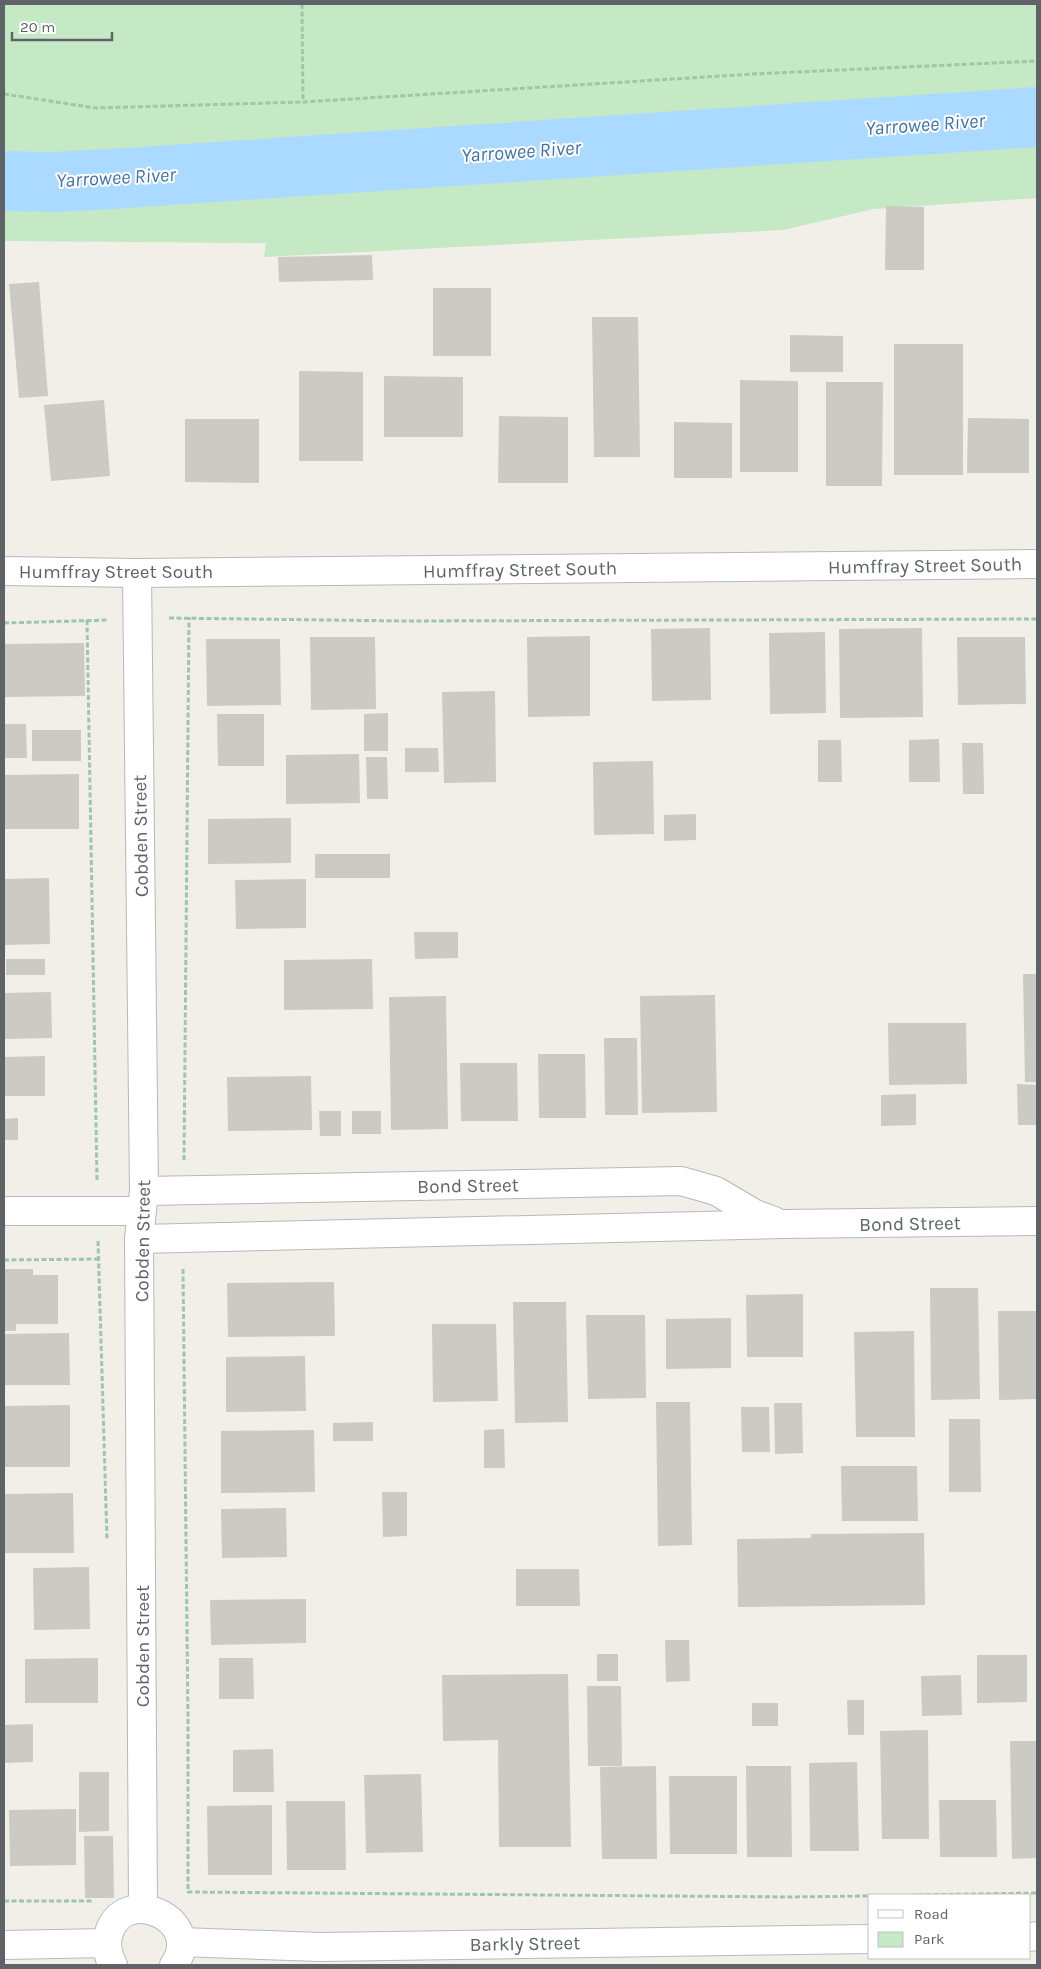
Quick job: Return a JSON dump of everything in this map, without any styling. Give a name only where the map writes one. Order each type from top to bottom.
[{"type":"street","name":"Humffray Street South","points":[[4,571],[137,573],[1037,564]]},
{"type":"street","name":"Cobden Street","points":[[137,573],[142,1201],[139,1239],[143,1909]]},
{"type":"street","name":"Bond Street","points":[[4,1211],[97,1211],[183,1190],[682,1181],[716,1191],[755,1214],[783,1224]]},
{"type":"street","name":"Bond Street","points":[[139,1239],[783,1224],[1037,1221]]},
{"type":"street","points":[[4,1945],[110,1954],[110,1930],[117,1919],[134,1909],[150,1909],[162,1913],[171,1921],[178,1932],[178,1954]]},
{"type":"street","name":"Barkly Street","points":[[178,1954],[320,1946],[868,1939]]},
{"type":"path","points":[[302,4],[303,102]]},
{"type":"path","points":[[4,94],[96,108],[303,102],[743,74],[1037,61]]},
{"type":"path","points":[[183,1190],[188,617],[408,621],[1037,619]]},
{"type":"path","points":[[4,622],[87,620],[98,1259],[4,1260]]},
{"type":"path","points":[[183,1238],[188,1892],[868,1896]]},
{"type":"path","points":[[974,1894],[1037,1893]]},
{"type":"path","points":[[4,1902],[100,1902]]},
{"type":"green space","points":[[4,4],[1037,4],[1037,198],[874,209],[783,230],[264,257],[266,243],[4,241]]},
{"type":"building","points":[[886,206],[924,207],[924,270],[885,270]]},
{"type":"building","points":[[372,255],[373,280],[279,282],[278,257]]},
{"type":"building","points":[[39,282],[48,396],[19,398],[9,284]]},
{"type":"building","points":[[433,288],[491,288],[491,356],[433,356]]},
{"type":"building","points":[[592,317],[638,317],[640,457],[594,457]]},
{"type":"building","points":[[790,335],[843,336],[843,372],[790,372]]},
{"type":"building","points":[[894,344],[963,344],[963,475],[894,475]]},
{"type":"building","points":[[299,371],[363,372],[363,461],[299,461]]},
{"type":"building","points":[[384,376],[463,377],[463,437],[384,437]]},
{"type":"building","points":[[740,380],[798,381],[798,472],[740,472]]},
{"type":"building","points":[[826,382],[883,382],[882,486],[826,486]]},
{"type":"building","points":[[104,400],[110,476],[51,481],[44,405]]},
{"type":"building","points":[[499,416],[568,417],[568,483],[498,483]]},
{"type":"building","points":[[968,418],[1029,419],[1029,473],[967,473]]},
{"type":"building","points":[[185,419],[259,419],[259,483],[185,482]]},
{"type":"building","points":[[674,422],[732,423],[732,478],[674,478]]},
{"type":"building","points":[[710,628],[711,700],[652,701],[651,629]]},
{"type":"building","points":[[922,628],[923,717],[840,718],[839,629]]},
{"type":"building","points":[[825,632],[826,713],[770,714],[769,633]]},
{"type":"building","points":[[590,636],[590,716],[528,717],[527,637]]},
{"type":"building","points":[[310,637],[375,637],[376,709],[311,710]]},
{"type":"building","points":[[957,637],[1025,637],[1026,704],[958,705]]},
{"type":"building","points":[[206,639],[280,639],[281,705],[207,706]]},
{"type":"building","points":[[84,643],[85,696],[4,697],[4,644]]},
{"type":"building","points":[[495,691],[496,782],[444,783],[442,692]]},
{"type":"building","points":[[388,713],[388,751],[364,751],[364,714]]},
{"type":"building","points":[[217,714],[264,714],[264,766],[218,766]]},
{"type":"building","points":[[4,724],[26,724],[27,758],[4,758]]},
{"type":"building","points":[[32,730],[81,730],[81,761],[32,761]]},
{"type":"building","points":[[939,739],[940,782],[909,782],[909,740]]},
{"type":"building","points":[[818,740],[841,740],[842,782],[818,782]]},
{"type":"building","points":[[962,743],[983,743],[984,794],[963,794]]},
{"type":"building","points":[[405,748],[438,748],[439,772],[405,772]]},
{"type":"building","points":[[359,754],[360,803],[286,804],[286,755]]},
{"type":"building","points":[[366,757],[387,757],[388,799],[367,799]]},
{"type":"building","points":[[653,761],[654,834],[594,835],[593,762]]},
{"type":"building","points":[[79,774],[79,829],[4,829],[4,775]]},
{"type":"building","points":[[696,814],[696,840],[664,841],[664,815]]},
{"type":"building","points":[[291,818],[291,863],[208,864],[208,819]]},
{"type":"building","points":[[315,854],[390,854],[390,878],[315,878]]},
{"type":"building","points":[[49,878],[50,944],[4,945],[4,879]]},
{"type":"building","points":[[306,879],[306,928],[236,929],[235,880]]},
{"type":"building","points":[[414,932],[458,932],[458,958],[415,959]]},
{"type":"building","points":[[6,959],[45,959],[45,975],[6,975]]},
{"type":"building","points":[[372,959],[373,1009],[284,1010],[284,960]]},
{"type":"building","points":[[1023,974],[1037,974],[1037,1082],[1025,1082]]},
{"type":"building","points":[[51,992],[52,1038],[4,1039],[4,993]]},
{"type":"building","points":[[715,995],[717,1112],[642,1113],[640,996]]},
{"type":"building","points":[[446,996],[448,1129],[391,1130],[389,997]]},
{"type":"building","points":[[888,1023],[966,1023],[967,1084],[889,1085]]},
{"type":"building","points":[[604,1038],[637,1038],[638,1115],[605,1115]]},
{"type":"building","points":[[538,1054],[585,1054],[586,1118],[539,1118]]},
{"type":"building","points":[[45,1056],[45,1096],[4,1096],[4,1057]]},
{"type":"building","points":[[460,1063],[517,1063],[518,1121],[461,1121]]},
{"type":"building","points":[[311,1076],[312,1130],[228,1131],[227,1077]]},
{"type":"building","points":[[1017,1084],[1037,1085],[1037,1125],[1018,1125]]},
{"type":"building","points":[[916,1094],[916,1125],[881,1126],[881,1095]]},
{"type":"building","points":[[319,1111],[341,1111],[341,1136],[320,1136]]},
{"type":"building","points":[[352,1111],[381,1111],[381,1134],[352,1134]]},
{"type":"building","points":[[18,1118],[18,1140],[4,1140],[4,1119]]},
{"type":"building","points":[[4,1269],[33,1269],[33,1275],[58,1275],[58,1324],[16,1324],[16,1331],[4,1331]]},
{"type":"building","points":[[334,1282],[335,1336],[228,1337],[227,1283]]},
{"type":"building","points":[[930,1288],[978,1288],[980,1399],[931,1400]]},
{"type":"building","points":[[803,1294],[803,1357],[747,1357],[746,1295]]},
{"type":"building","points":[[513,1302],[566,1302],[568,1422],[515,1423]]},
{"type":"building","points":[[998,1311],[1037,1311],[1037,1399],[999,1400]]},
{"type":"building","points":[[586,1315],[645,1315],[646,1398],[588,1399]]},
{"type":"building","points":[[731,1318],[731,1368],[666,1369],[666,1319]]},
{"type":"building","points":[[432,1324],[496,1324],[498,1401],[433,1402]]},
{"type":"building","points":[[914,1331],[915,1437],[856,1437],[854,1332]]},
{"type":"building","points":[[69,1333],[70,1385],[4,1385],[4,1334]]},
{"type":"building","points":[[305,1356],[306,1411],[226,1412],[226,1357]]},
{"type":"building","points":[[656,1402],[690,1402],[692,1545],[658,1546]]},
{"type":"building","points":[[774,1403],[802,1403],[803,1453],[775,1454]]},
{"type":"building","points":[[70,1405],[70,1467],[4,1467],[4,1406]]},
{"type":"building","points":[[741,1407],[769,1407],[770,1452],[742,1452]]},
{"type":"building","points":[[949,1419],[980,1419],[981,1492],[949,1492]]},
{"type":"building","points":[[373,1422],[373,1441],[333,1441],[333,1423]]},
{"type":"building","points":[[504,1429],[505,1468],[484,1468],[484,1430]]},
{"type":"building","points":[[314,1430],[315,1492],[221,1493],[221,1431]]},
{"type":"building","points":[[841,1466],[917,1466],[918,1521],[842,1521]]},
{"type":"building","points":[[382,1492],[407,1492],[407,1536],[383,1537]]},
{"type":"building","points":[[73,1493],[74,1553],[4,1553],[4,1494]]},
{"type":"building","points":[[286,1508],[287,1557],[222,1558],[221,1509]]},
{"type":"building","points":[[924,1533],[925,1605],[738,1607],[737,1539],[811,1538],[811,1534]]},
{"type":"building","points":[[89,1567],[90,1629],[34,1630],[33,1568]]},
{"type":"building","points":[[516,1569],[579,1569],[580,1606],[516,1606]]},
{"type":"building","points":[[306,1599],[306,1643],[211,1645],[210,1600]]},
{"type":"building","points":[[665,1640],[689,1640],[690,1681],[666,1682]]},
{"type":"building","points":[[597,1654],[618,1654],[618,1681],[597,1681]]},
{"type":"building","points":[[977,1655],[1027,1655],[1027,1702],[977,1703]]},
{"type":"building","points":[[98,1658],[98,1703],[25,1703],[25,1659]]},
{"type":"building","points":[[219,1658],[253,1658],[254,1699],[219,1699]]},
{"type":"building","points":[[568,1674],[571,1847],[499,1847],[498,1740],[443,1741],[442,1675]]},
{"type":"building","points":[[961,1675],[962,1715],[922,1716],[921,1676]]},
{"type":"building","points":[[587,1686],[621,1686],[622,1766],[588,1766]]},
{"type":"building","points":[[847,1700],[864,1700],[864,1735],[848,1735]]},
{"type":"building","points":[[752,1703],[778,1703],[778,1726],[752,1726]]},
{"type":"building","points":[[33,1724],[33,1762],[4,1763],[4,1725]]},
{"type":"building","points":[[928,1730],[929,1839],[882,1839],[880,1731]]},
{"type":"building","points":[[1010,1741],[1037,1741],[1037,1858],[1012,1859]]},
{"type":"building","points":[[273,1749],[274,1792],[233,1792],[233,1750]]},
{"type":"building","points":[[857,1762],[859,1851],[810,1851],[809,1763]]},
{"type":"building","points":[[656,1766],[657,1859],[602,1859],[600,1767]]},
{"type":"building","points":[[746,1766],[791,1766],[792,1857],[747,1857]]},
{"type":"building","points":[[79,1772],[109,1772],[109,1831],[79,1832]]},
{"type":"building","points":[[421,1774],[423,1852],[366,1853],[364,1775]]},
{"type":"building","points":[[669,1776],[737,1776],[737,1854],[670,1854]]},
{"type":"building","points":[[939,1800],[996,1800],[997,1857],[940,1857]]},
{"type":"building","points":[[286,1801],[345,1801],[346,1870],[287,1870]]},
{"type":"building","points":[[272,1805],[272,1875],[208,1875],[207,1806]]},
{"type":"building","points":[[76,1809],[76,1865],[10,1866],[9,1810]]},
{"type":"building","points":[[84,1836],[113,1836],[114,1898],[85,1898]]},
{"type":"waterway","name":"Yarrowee River","points":[[4,181],[53,182],[111,179],[1037,117]]}]
